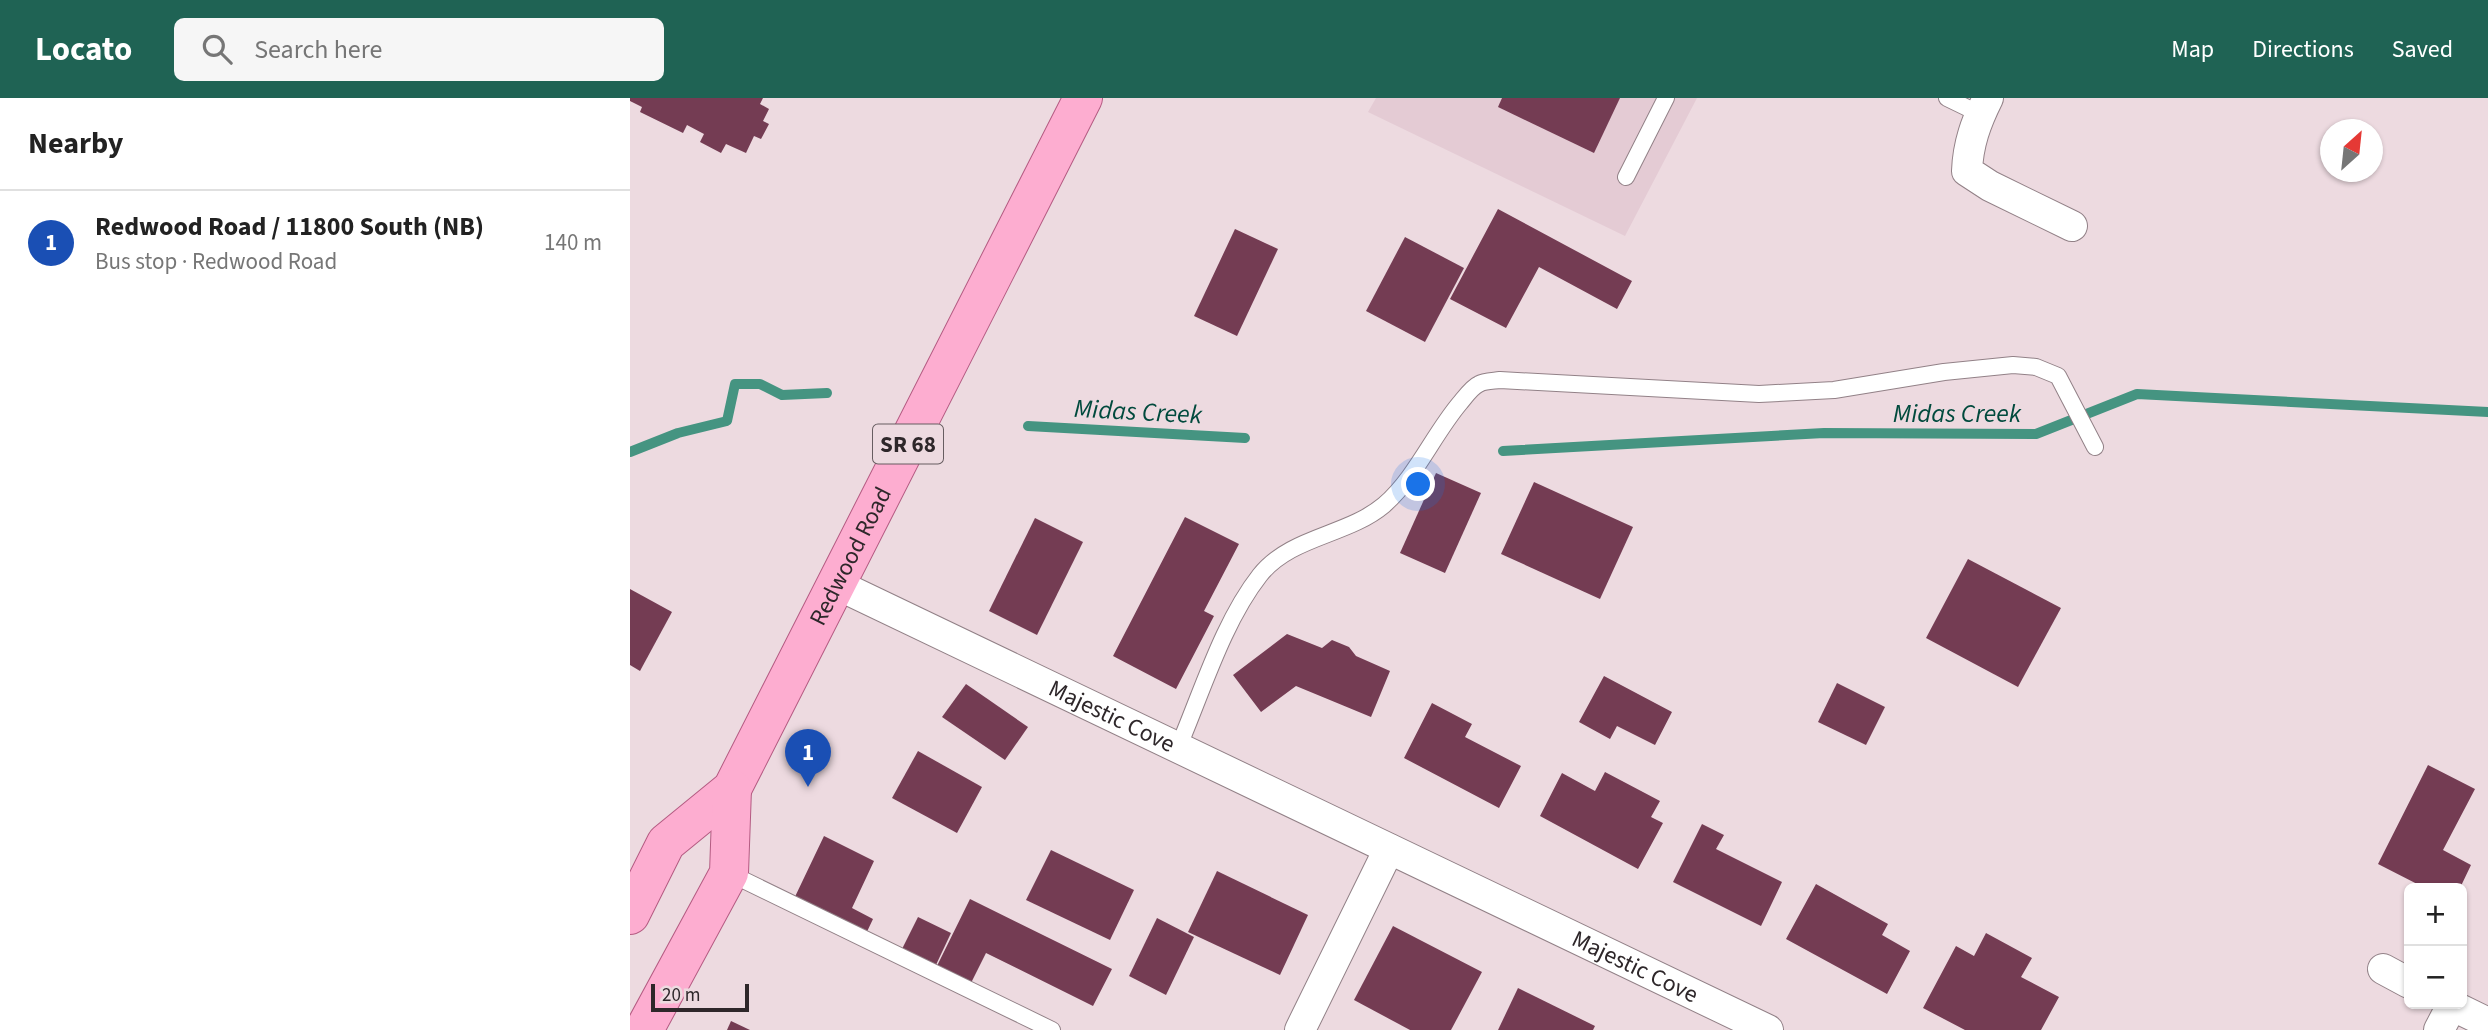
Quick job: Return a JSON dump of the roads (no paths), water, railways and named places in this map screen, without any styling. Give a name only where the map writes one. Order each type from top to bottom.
[{"type":"main road","name":"Redwood Road","points":[[630,915],[666,843],[732,789],[1083,98]]},
{"type":"main road","name":"Redwood Road","points":[[644,1030],[729,873],[732,789]]},
{"type":"street","points":[[1984,106],[1968,149],[1968,171],[1990,186],[2072,226]]},
{"type":"street","name":"Majestic Cove","points":[[836,584],[1768,1030]]},
{"type":"street","points":[[1300,1030],[1389,849]]},
{"type":"street","points":[[2383,969],[2404,980]]},
{"type":"street","points":[[2447,1013],[2488,1023]]},
{"type":"lane","points":[[1626,177],[1665,98]]},
{"type":"lane","points":[[1947,98],[1984,106]]},
{"type":"lane","points":[[1178,748],[1238,606],[1262,572],[1280,556],[1365,519],[1383,505],[1414,470],[1454,410],[1479,384],[1500,380],[1759,394],[1834,390],[1944,372],[2013,365],[2036,367],[2058,376],[2095,447]]},
{"type":"lane","points":[[729,873],[1052,1030]]},
{"type":"waterway","name":"Midas Creek","points":[[630,452],[678,433],[727,421],[735,384],[760,384],[782,395],[827,393]]},
{"type":"waterway","name":"Midas Creek","points":[[1503,451],[1824,433],[2036,434],[2137,394],[2488,412]]},
{"type":"waterway","name":"Midas Creek","points":[[1028,426],[1245,438]]},
{"type":"place","name":"Redwood Road / 11800 South (NB)","points":[[808,787]]}]
